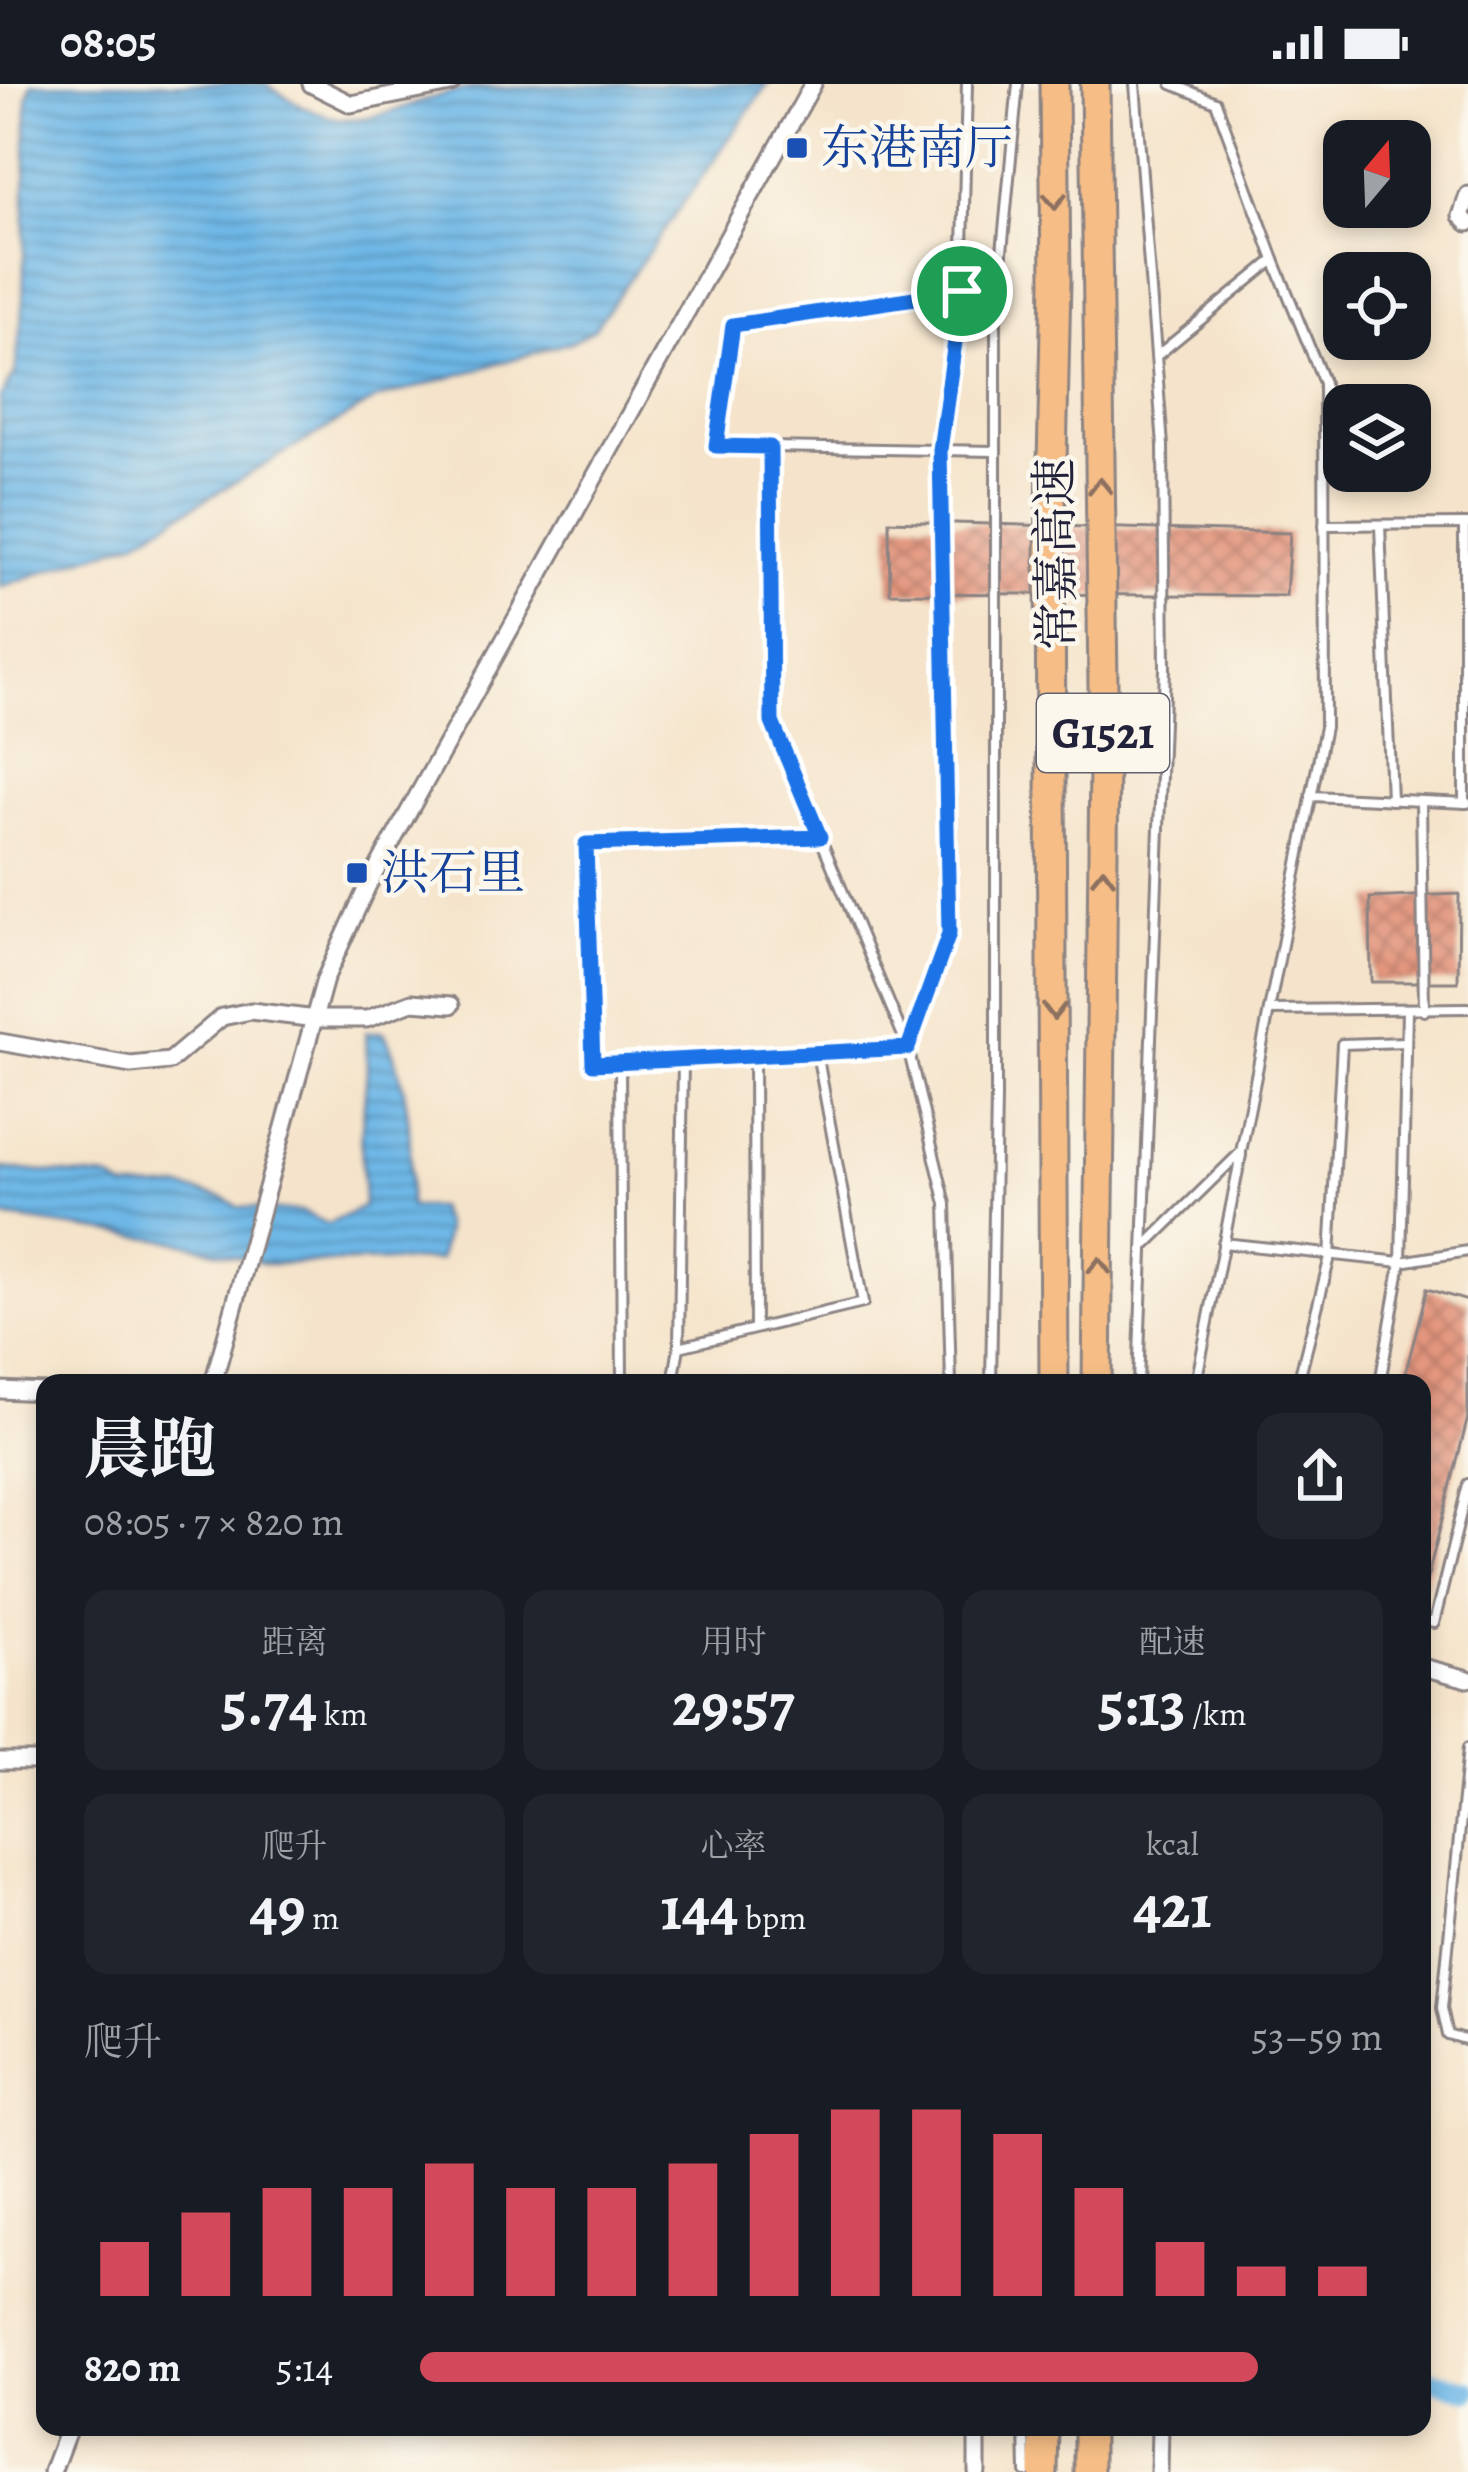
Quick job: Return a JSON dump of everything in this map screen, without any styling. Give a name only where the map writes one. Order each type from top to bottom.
[{"type":"highway","name":"常嘉高速","points":[[1054,84],[1056,280],[1050,555],[1054,1374]]},
{"type":"highway","name":"常嘉高速","points":[[1095,84],[1104,762],[1097,1374]]},
{"type":"highway","points":[[1043,2472],[1045,2436]]},
{"type":"highway","points":[[1089,2436],[1089,2472]]},
{"type":"street","points":[[311,84],[351,104],[451,84]]},
{"type":"street","points":[[216,1374],[325,979],[368,885],[813,84]]},
{"type":"street","points":[[1468,195],[1461,216],[1468,224]]},
{"type":"street","points":[[0,1042],[131,1065],[170,1061],[222,1018],[251,1011],[368,1019],[412,1002],[451,1005]]},
{"type":"street","points":[[0,1390],[36,1392]]},
{"type":"street","points":[[1431,1669],[1468,1679]]},
{"type":"street","points":[[0,1761],[36,1761]]},
{"type":"street","points":[[52,2472],[66,2436]]},
{"type":"street","points":[[976,2472],[977,2436]]},
{"type":"street","points":[[1159,2472],[1160,2436]]},
{"type":"lane","points":[[908,1048],[949,934],[940,450],[962,291],[967,84]]},
{"type":"lane","points":[[991,1374],[996,315],[1018,84]]},
{"type":"lane","points":[[1135,84],[1158,355],[1166,669],[1139,1374]]},
{"type":"lane","points":[[1172,84],[1216,102],[1324,382],[1325,727],[1198,1374]]},
{"type":"lane","points":[[1158,355],[1274,260]]},
{"type":"lane","points":[[962,291],[733,325],[716,446],[995,451]]},
{"type":"lane","points":[[770,447],[772,722],[908,1048],[946,1204],[951,1374]]},
{"type":"lane","points":[[1311,796],[1466,803],[1466,524],[1324,526]]},
{"type":"lane","points":[[1380,525],[1391,800]]},
{"type":"lane","points":[[1421,801],[1424,1011]]},
{"type":"lane","points":[[820,837],[586,844],[593,1064],[908,1048]]},
{"type":"lane","points":[[1269,1010],[1468,1008]]},
{"type":"lane","points":[[1382,1374],[1401,1262],[1407,1011]]},
{"type":"lane","points":[[1300,1374],[1330,1257],[1342,1044],[1406,1042]]},
{"type":"lane","points":[[679,1347],[862,1303],[817,1053]]},
{"type":"lane","points":[[754,1056],[755,1328]]},
{"type":"lane","points":[[674,1374],[679,1347],[683,1060]]},
{"type":"lane","points":[[620,1063],[622,1374]]},
{"type":"lane","points":[[1146,1245],[1241,1152]]},
{"type":"lane","points":[[1223,1243],[1401,1262],[1468,1251]]},
{"type":"lane","points":[[1431,1622],[1468,1484]]},
{"type":"lane","points":[[1468,1748],[1442,2008],[1448,2036],[1468,2042]]},
{"type":"lane","points":[[1024,2436],[1026,2472]]},
{"type":"water","points":[[31,84],[266,84],[316,112],[349,119],[474,88],[768,84],[594,329],[574,341],[377,399],[135,541],[0,587],[0,397],[15,374],[23,306]]},
{"type":"water","points":[[366,1032],[384,1032],[393,1053],[410,1139],[409,1207],[437,1207],[446,1230],[439,1260],[266,1264],[180,1242],[0,1217],[0,1168],[108,1178],[125,1189],[181,1188],[224,1198],[238,1207],[303,1212],[328,1224],[364,1206],[361,1139]]},
{"type":"building","points":[[889,521],[1290,533],[1286,596],[890,593]]},
{"type":"building","points":[[1459,894],[1458,982],[1371,982],[1370,898]]},
{"type":"building","points":[[1427,1289],[1468,1301],[1468,1417],[1431,1563],[1431,1374],[1405,1374]]},
{"type":"waterway","points":[[1431,2380],[1468,2390]]},
{"type":"place","name":"东港南厅","points":[[797,148]]},
{"type":"place","name":"洪石里","points":[[357,873]]},
{"type":"route","points":[[962,291],[940,450],[949,934],[908,1048],[593,1064],[586,844],[820,837],[772,722],[770,447],[716,446],[733,325],[962,291]]}]
